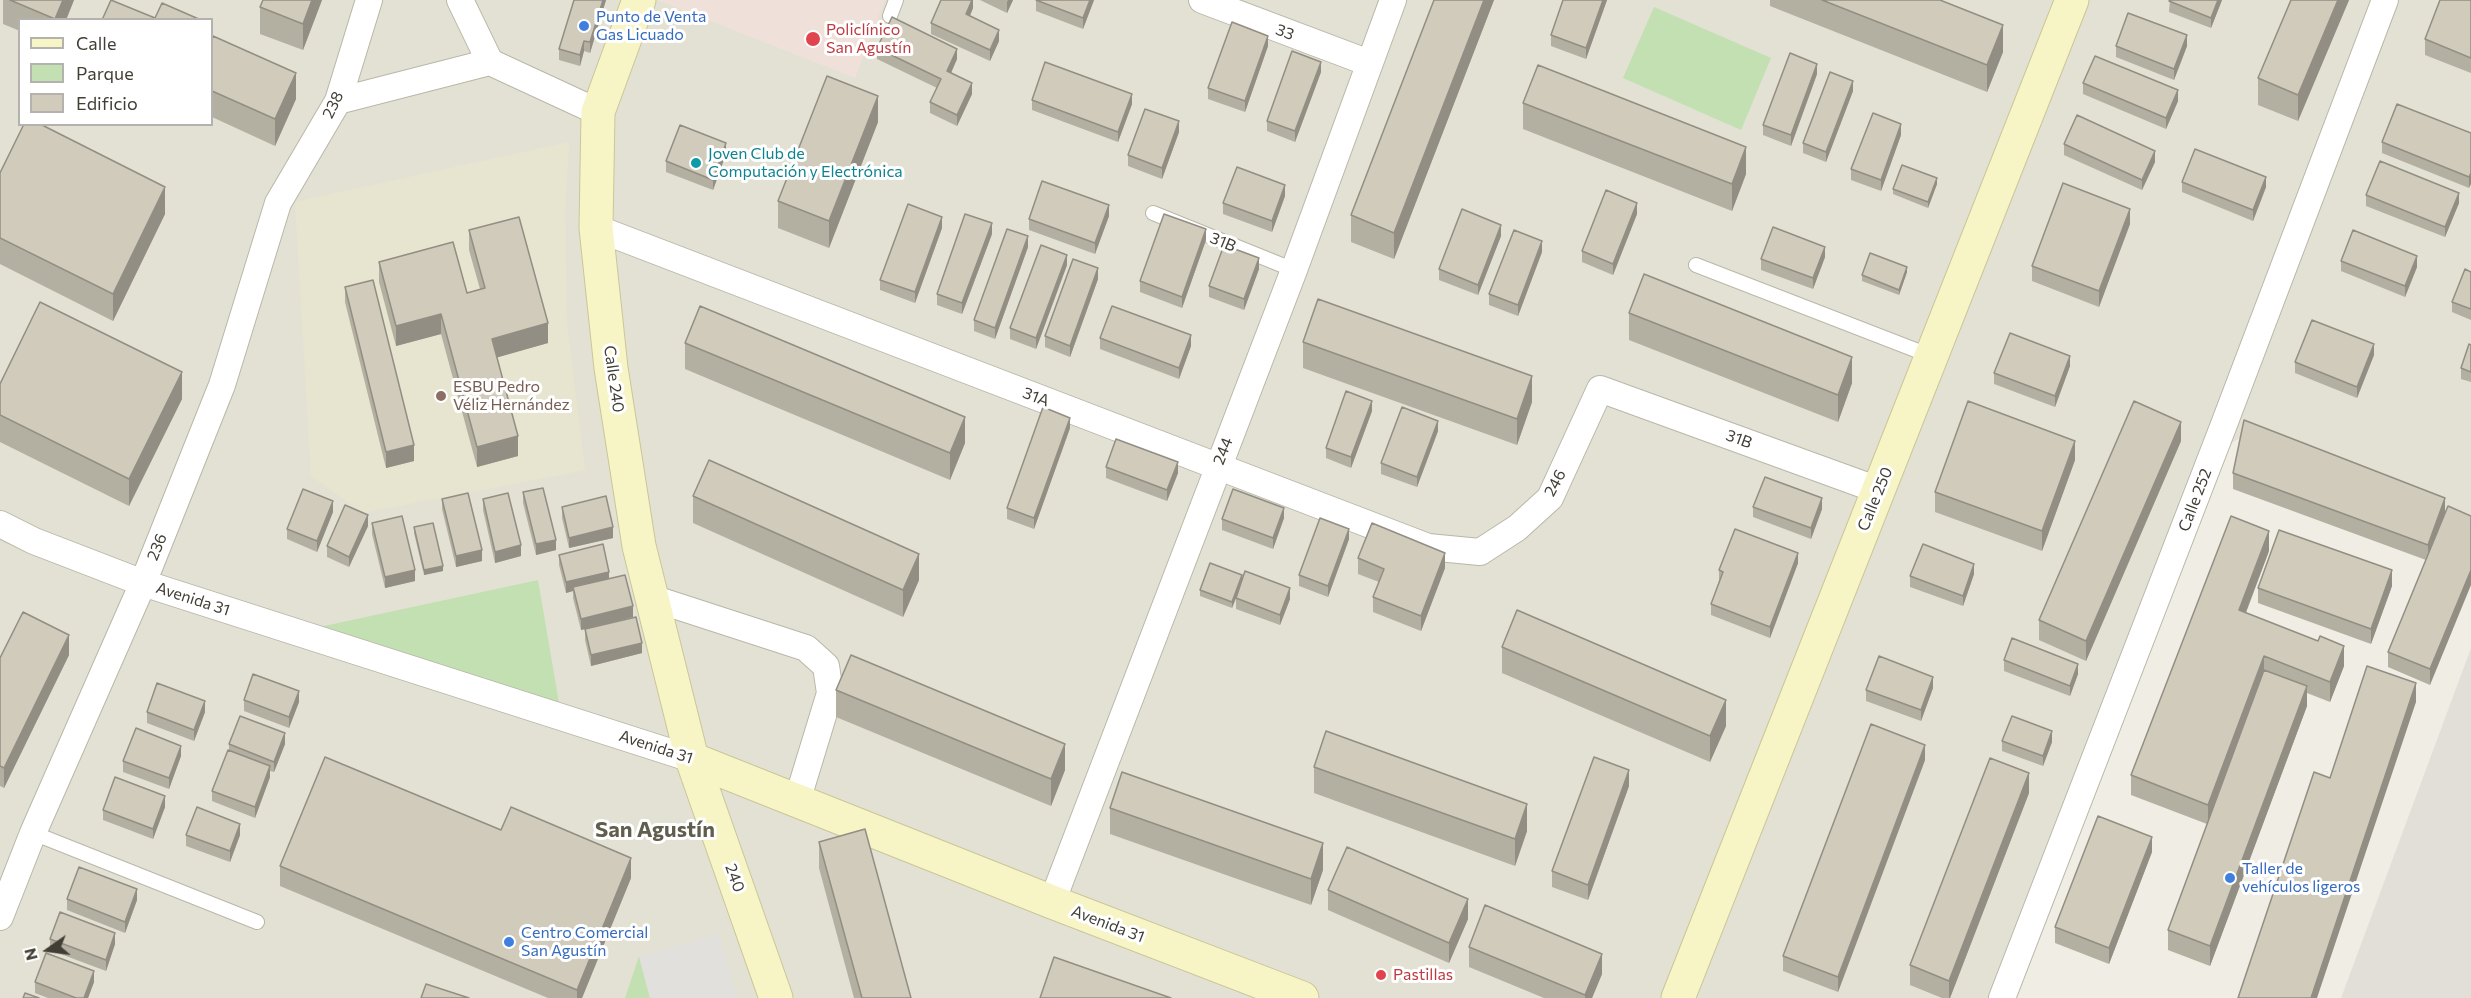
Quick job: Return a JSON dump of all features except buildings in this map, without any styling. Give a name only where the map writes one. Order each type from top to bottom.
[{"type":"street","name":"238","points":[[278,202],[338,101],[369,0]]},
{"type":"street","points":[[460,0],[490,62]]},
{"type":"street","name":"Calle 240","points":[[639,0],[598,112],[596,228],[611,368],[639,546],[692,759]]},
{"type":"street","name":"33","points":[[1202,0],[1369,63]]},
{"type":"street","name":"244","points":[[1052,902],[1217,466],[1294,270],[1393,0]]},
{"type":"street","name":"Calle 250","points":[[1678,998],[2072,0]]},
{"type":"street","name":"Calle 252","points":[[2002,998],[2385,0]]},
{"type":"street","points":[[338,101],[490,62],[598,112]]},
{"type":"street","name":"236","points":[[0,916],[33,834],[143,583],[222,385],[278,202]]},
{"type":"street","name":"31A","points":[[596,228],[1428,547],[1480,552]]},
{"type":"street","name":"31B","points":[[1600,389],[1878,490]]},
{"type":"street","name":"246","points":[[1480,552],[1517,528],[1550,498],[1600,389]]},
{"type":"street","name":"Avenida 31","points":[[0,524],[34,541],[143,583],[692,759],[1052,902],[1302,998]]},
{"type":"street","points":[[652,598],[806,648],[826,666],[830,693],[797,801]]},
{"type":"street","name":"240","points":[[692,759],[777,998]]},
{"type":"lane","points":[[890,16],[896,0]]},
{"type":"lane","name":"31B","points":[[1153,213],[1294,270]]},
{"type":"lane","points":[[1696,265],[1931,356]]},
{"type":"lane","points":[[33,834],[257,922]]},
{"type":"shaded area","name":"San Agustín","points":[[0,0],[2471,0],[2471,524],[2245,435],[2223,448],[2016,998],[0,998]]},
{"type":"shaded area","name":"Policlínico San Agustín","points":[[657,0],[885,0],[855,78]]},
{"type":"shaded area","name":"ESBU Pedro Véliz Hernández","points":[[569,142],[565,213],[567,323],[585,470],[363,513],[311,476],[295,202]]},
{"type":"shaded area","points":[[2471,648],[2471,998],[2341,998]]},
{"type":"shaded area","points":[[719,934],[736,998],[650,998],[639,956]]},
{"type":"green space","points":[[1654,7],[1771,58],[1741,130],[1623,78]]},
{"type":"green space","points":[[538,580],[560,709],[301,631]]},
{"type":"green space","points":[[639,956],[650,998],[625,998]]},
{"type":"place","name":"Punto de Venta Gas Licuado","points":[[584,26]]},
{"type":"place","name":"Policlínico San Agustín","points":[[813,39]]},
{"type":"place","name":"Joven Club de Computación y Electrónica","points":[[696,163]]},
{"type":"place","name":"ESBU Pedro Véliz Hernández","points":[[441,396]]},
{"type":"place","name":"Taller de vehículos ligeros","points":[[2230,878]]},
{"type":"place","name":"Centro Comercial San Agustín","points":[[509,942]]},
{"type":"place","name":"Pastillas","points":[[1381,975]]},
{"type":"district","name":"San Agustín","points":[[655,830]]}]
